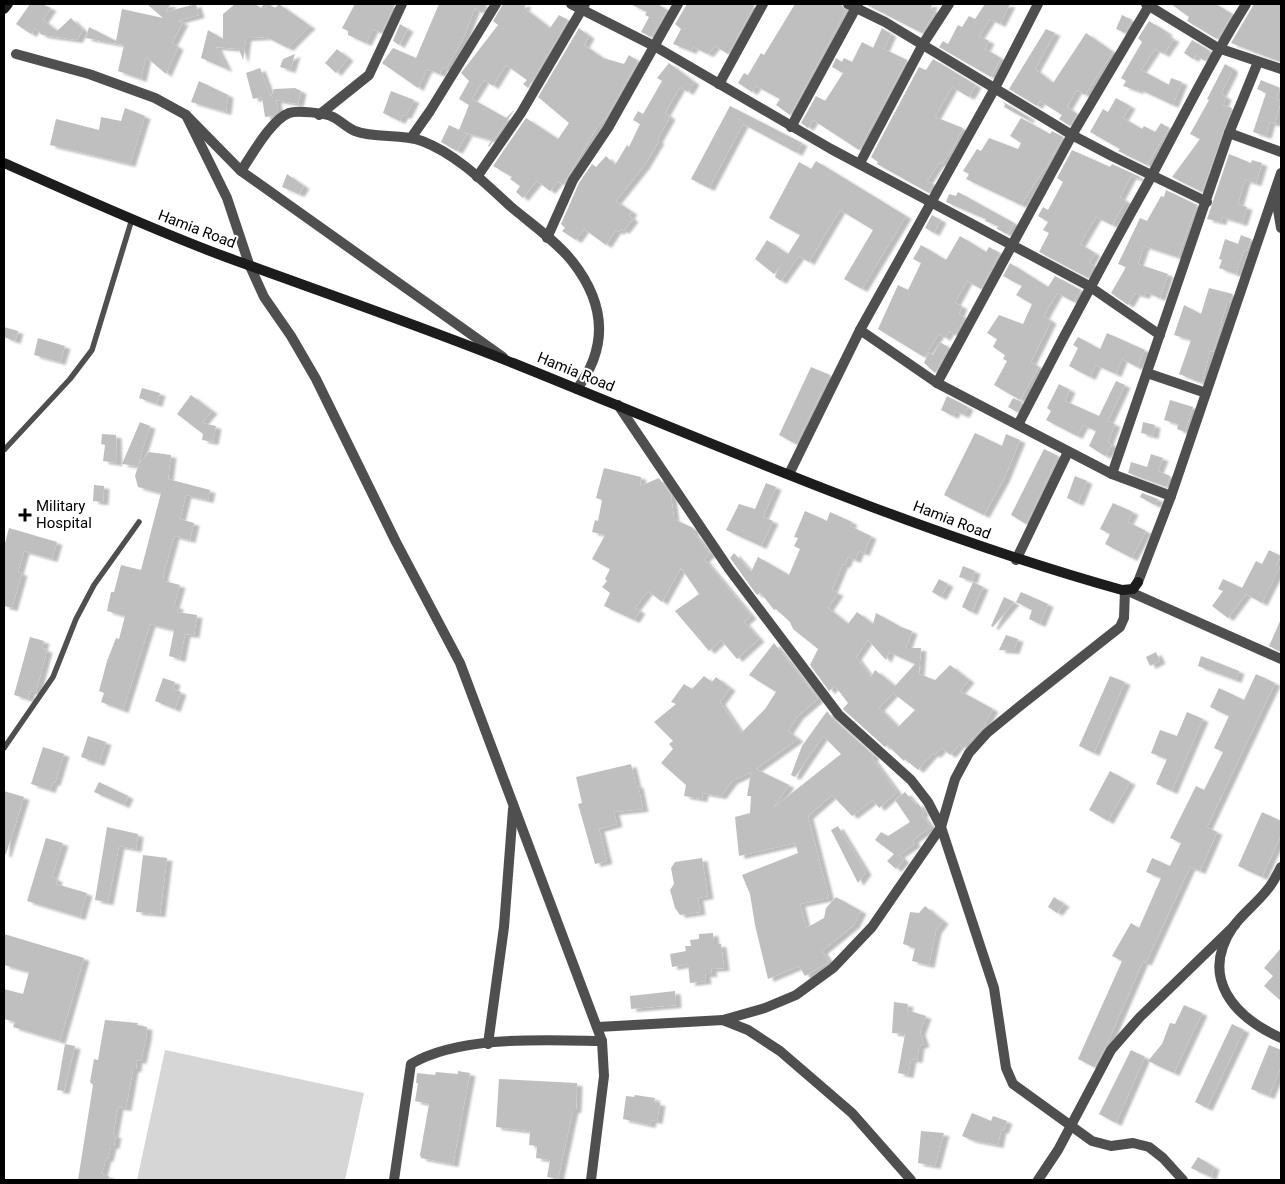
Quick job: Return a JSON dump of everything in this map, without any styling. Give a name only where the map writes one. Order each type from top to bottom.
[{"type":"street","points":[[4,9],[8,4]]},
{"type":"street","points":[[319,114],[369,75],[402,4]]},
{"type":"street","points":[[411,138],[430,111],[496,4]]},
{"type":"street","points":[[571,4],[584,7],[792,127],[1089,286],[1160,335]]},
{"type":"street","points":[[547,238],[573,180],[608,128],[656,47],[678,4]]},
{"type":"street","points":[[718,84],[763,4]]},
{"type":"street","points":[[860,163],[923,44],[949,4]]},
{"type":"street","points":[[789,474],[860,330],[995,88],[1038,4]]},
{"type":"street","points":[[937,383],[1072,135],[1148,4],[1218,48],[1281,69]]},
{"type":"street","points":[[1018,425],[1089,286],[1151,176],[1218,48],[1246,4]]},
{"type":"street","points":[[792,127],[854,5],[923,44],[1072,135],[1151,176],[1208,202]]},
{"type":"street","points":[[478,177],[517,120],[584,7]]},
{"type":"street","points":[[16,54],[90,74],[156,98],[186,115],[241,171],[510,362]]},
{"type":"street","points":[[1112,474],[1208,202],[1229,133],[1258,62]]},
{"type":"street","points":[[241,171],[268,132],[288,113],[297,112],[332,116],[356,131],[411,138],[440,150],[478,177],[547,238],[572,261],[583,278],[594,302],[600,334],[590,372],[577,389]]},
{"type":"street","points":[[186,115],[227,198],[249,264],[264,298],[291,336],[316,379],[396,542],[460,663],[602,1041],[604,1076],[591,1180]]},
{"type":"street","points":[[1229,133],[1281,152]]},
{"type":"street","name":"Hamia Road","points":[[4,163],[132,219],[249,264],[413,323],[789,474],[1016,560],[1126,591]]},
{"type":"street","points":[[1126,591],[1133,589],[1138,582],[1171,496],[1281,173]]},
{"type":"street","points":[[1274,192],[1281,228]]},
{"type":"street","points":[[860,330],[937,383],[1112,474],[1171,496]]},
{"type":"street","points":[[1147,373],[1206,393]]},
{"type":"street","points":[[618,405],[729,569],[839,715],[911,780],[928,802],[940,827],[994,988],[1008,1077],[1013,1084],[1100,1145],[1133,1144],[1149,1148],[1163,1158],[1183,1180]]},
{"type":"street","points":[[1016,560],[1068,452]]},
{"type":"street","points":[[598,1028],[723,1020],[765,1008],[796,994],[833,968],[872,927],[940,827],[955,779],[969,753],[987,733],[1120,627],[1124,618],[1126,591]]},
{"type":"street","points":[[1126,591],[1281,659]]},
{"type":"street","points":[[488,1044],[504,927],[513,806]]},
{"type":"street","points":[[1038,1180],[1058,1150],[1098,1071],[1125,1032],[1235,925],[1268,890],[1281,867]]},
{"type":"street","points":[[1235,925],[1226,939],[1221,954],[1219,974],[1227,997],[1241,1014],[1266,1031],[1281,1038]]},
{"type":"street","points":[[723,1020],[748,1030],[780,1051],[852,1113],[911,1180]]},
{"type":"street","points":[[394,1180],[411,1064],[425,1055],[488,1044],[528,1040],[602,1041]]},
{"type":"lane","points":[[4,450],[70,379],[92,350],[132,219]]},
{"type":"lane","points":[[4,748],[53,677],[76,619],[94,585],[139,522]]},
{"type":"shaded area","points":[[165,1050],[364,1093],[345,1180],[137,1180]]},
{"type":"building","points":[[30,4],[42,4],[51,8],[43,20],[57,31],[71,18],[83,30],[77,40],[42,35],[35,28],[31,34],[16,24]]},
{"type":"building","points":[[147,4],[171,4],[165,12],[196,4],[199,15],[177,21],[183,22],[172,43],[178,47],[166,74],[146,57],[141,79],[118,71],[124,45],[86,38],[89,27],[116,41],[122,9],[163,18]]},
{"type":"building","points":[[235,4],[255,4],[261,8],[264,4],[269,4],[275,8],[279,4],[310,26],[288,48],[266,37],[246,38],[243,60],[239,49],[216,47],[227,69],[201,58],[208,30],[223,39],[223,14]]},
{"type":"building","points":[[355,4],[395,4],[381,33],[373,29],[366,43],[348,35],[348,31],[342,28]]},
{"type":"building","points":[[439,4],[488,4],[482,13],[475,8],[463,39],[446,69],[443,67],[440,74],[427,69],[418,88],[382,63],[393,48],[416,58]]},
{"type":"building","points":[[503,4],[526,4],[524,8],[550,28],[559,15],[568,20],[528,88],[523,84],[527,80],[506,65],[493,86],[484,80],[472,99],[506,118],[515,109],[489,147],[492,140],[463,132],[467,134],[457,151],[441,142],[449,125],[459,130],[469,105],[459,99],[469,81],[461,73],[498,25],[493,21]]},
{"type":"building","points":[[630,4],[658,4],[667,10],[651,37],[641,32],[649,17],[645,15],[647,12]]},
{"type":"building","points":[[687,4],[755,4],[728,54],[715,46],[708,54],[693,47],[691,51],[673,44],[681,29],[675,24]]},
{"type":"building","points":[[795,4],[841,4],[846,11],[790,115],[776,105],[780,99],[756,86],[752,92],[738,83],[744,73],[748,75],[761,53],[764,55]]},
{"type":"building","points":[[865,4],[933,4],[930,8],[935,12],[922,33]]},
{"type":"building","points":[[985,4],[1010,4],[1000,24],[990,19],[979,36],[989,41],[985,49],[1001,58],[991,77],[939,47],[943,41],[948,44],[958,25],[962,27],[969,16],[975,19]]},
{"type":"building","points":[[1171,4],[1216,4],[1232,14],[1217,39],[1187,21],[1189,17]]},
{"type":"building","points":[[1254,4],[1281,4],[1281,62],[1231,43]]},
{"type":"building","points":[[1122,15],[1132,20],[1125,33],[1116,29]]},
{"type":"building","points":[[1149,21],[1167,32],[1166,35],[1174,39],[1164,54],[1155,49],[1141,70],[1169,85],[1171,78],[1182,82],[1173,105],[1139,89],[1138,91],[1123,86],[1126,81],[1121,78],[1142,42],[1138,38]]},
{"type":"building","points":[[400,24],[408,29],[399,45],[393,41]]},
{"type":"building","points":[[579,28],[589,36],[584,45],[603,58],[624,64],[629,55],[638,61],[605,119],[597,127],[563,185],[558,181],[550,191],[537,181],[523,198],[516,192],[520,186],[510,179],[512,177],[493,166],[526,118],[558,139],[569,123],[538,97]]},
{"type":"building","points":[[882,28],[891,34],[884,49],[907,60],[859,150],[813,120],[808,128],[801,123],[816,96],[825,101],[843,73],[832,67],[836,58],[842,62],[844,58],[852,62],[862,42],[873,48]]},
{"type":"building","points":[[1046,29],[1055,33],[1035,69],[1053,83],[1086,33],[1113,52],[1085,95],[1077,90],[1067,107],[1077,114],[1070,126],[1059,119],[1062,115],[1040,101],[1037,106],[1009,89]]},
{"type":"building","points":[[1192,40],[1210,51],[1205,61],[1196,55],[1193,59],[1184,53]]},
{"type":"building","points":[[337,49],[348,58],[336,73],[325,63]]},
{"type":"building","points":[[295,54],[290,70],[280,67],[283,59]]},
{"type":"building","points":[[933,59],[976,85],[969,97],[952,87],[935,117],[963,128],[953,148],[942,164],[939,163],[927,181],[933,184],[929,193],[877,164],[878,162],[871,157],[919,67],[926,70]]},
{"type":"building","points":[[669,63],[694,82],[688,92],[680,87],[665,113],[670,117],[657,140],[659,141],[644,166],[616,201],[632,212],[629,216],[633,219],[624,231],[621,229],[619,232],[616,230],[606,245],[584,229],[576,240],[562,231],[565,228],[561,224],[579,183],[592,164],[596,167],[606,156],[615,165],[627,145],[629,147],[640,124],[633,120],[638,111],[643,114],[662,81],[657,78]]},
{"type":"building","points":[[1225,64],[1232,68],[1232,72],[1221,94],[1226,97],[1223,105],[1232,108],[1202,192],[1172,177],[1200,139],[1190,134],[1209,100],[1207,99]]},
{"type":"building","points":[[260,68],[271,97],[274,89],[295,88],[301,91],[298,104],[276,100],[278,111],[273,116],[265,117],[262,97],[253,99],[246,73]]},
{"type":"building","points":[[1261,80],[1280,88],[1276,99],[1281,101],[1275,124],[1270,122],[1266,136],[1253,132],[1266,93],[1257,89]]},
{"type":"building","points":[[199,81],[228,95],[226,112],[191,102]]},
{"type":"building","points":[[391,91],[414,100],[406,116],[403,115],[400,121],[383,113]]},
{"type":"building","points":[[1116,98],[1130,106],[1123,118],[1142,129],[1144,126],[1155,132],[1161,123],[1169,128],[1147,165],[1118,151],[1120,149],[1090,132],[1103,109],[1108,112]]},
{"type":"building","points":[[1002,101],[1030,118],[1028,120],[1004,107],[1005,104]]},
{"type":"building","points":[[730,106],[802,143],[797,153],[743,124],[709,188],[691,179]]},
{"type":"building","points":[[125,108],[145,116],[130,164],[50,145],[56,119],[99,130],[101,117],[121,121]]},
{"type":"building","points":[[1021,118],[1050,134],[1052,131],[1063,137],[1045,170],[1021,205],[966,179],[969,174],[963,171],[977,149],[981,151],[989,138],[1018,149],[1021,143],[1010,136]]},
{"type":"building","points":[[1072,150],[1110,167],[1112,164],[1140,177],[1139,179],[1131,176],[1120,197],[1126,201],[1112,225],[1096,217],[1080,244],[1095,253],[1089,263],[1094,266],[1088,278],[1039,252],[1049,233],[1043,230],[1048,222],[1038,216],[1043,207],[1048,210],[1063,182],[1057,178]]},
{"type":"building","points":[[1229,154],[1251,163],[1252,160],[1262,163],[1256,183],[1245,180],[1238,204],[1247,207],[1242,223],[1222,217],[1221,222],[1207,219]]},
{"type":"building","points":[[816,161],[906,216],[862,289],[844,279],[873,230],[840,210],[809,262],[799,256],[781,281],[775,277],[780,266],[774,274],[755,259],[767,240],[788,254],[800,235],[769,218],[799,162],[811,169]]},
{"type":"building","points":[[287,174],[304,186],[299,194],[282,187]]},
{"type":"building","points":[[1166,190],[1197,205],[1178,257],[1144,246],[1138,264],[1168,274],[1160,298],[1146,292],[1144,296],[1135,293],[1128,305],[1111,293],[1126,267],[1118,264],[1140,218],[1147,221],[1161,196],[1164,197]]},
{"type":"building","points":[[958,192],[1014,223],[1011,229],[1007,234],[997,229],[998,226],[985,221],[986,219],[946,202],[949,194],[956,196]]},
{"type":"building","points":[[932,215],[941,220],[934,233],[925,228]]},
{"type":"building","points":[[1241,235],[1251,239],[1247,251],[1244,250],[1236,274],[1219,268],[1222,260],[1219,259],[1225,239],[1238,244]]},
{"type":"building","points":[[960,236],[986,252],[989,247],[1000,253],[981,289],[967,281],[955,303],[962,306],[959,314],[965,318],[955,335],[949,331],[945,338],[939,334],[924,357],[878,329],[898,285],[908,290],[921,263],[913,259],[921,245],[946,260]]},
{"type":"building","points":[[1010,263],[1048,287],[1055,276],[1081,290],[1074,302],[1057,293],[1044,316],[1051,321],[1031,362],[1039,367],[1020,400],[994,385],[1007,361],[1003,359],[1005,355],[993,347],[997,339],[987,333],[999,315],[1023,324],[1032,304],[1016,295],[1022,286],[1003,276]]},
{"type":"building","points":[[1209,288],[1233,294],[1229,303],[1227,303],[1213,352],[1210,351],[1202,383],[1179,374],[1191,340],[1174,335],[1184,305],[1201,314]]},
{"type":"building","points":[[4,327],[18,331],[15,341],[4,337]]},
{"type":"building","points":[[1107,333],[1145,350],[1137,367],[1122,359],[1116,374],[1096,365],[1090,377],[1069,366],[1078,348],[1073,345],[1078,337],[1100,349]]},
{"type":"building","points":[[38,338],[65,346],[60,362],[34,355]]},
{"type":"building","points":[[940,342],[948,347],[935,373],[924,363],[929,352],[933,355]]},
{"type":"building","points":[[811,367],[830,375],[796,444],[779,435]]},
{"type":"building","points":[[1116,381],[1125,385],[1108,421],[1115,424],[1108,442],[1112,445],[1105,456],[1089,446],[1096,431],[1083,425],[1077,436],[1046,420],[1051,411],[1047,408],[1059,384],[1070,390],[1065,401],[1099,416]]},
{"type":"building","points":[[142,388],[160,393],[157,404],[139,398]]},
{"type":"building","points":[[191,395],[212,411],[202,423],[216,426],[213,442],[202,440],[203,434],[177,414]]},
{"type":"building","points":[[947,396],[968,407],[964,415],[955,411],[953,416],[941,410]]},
{"type":"building","points":[[1013,398],[1022,402],[1017,412],[1008,407]]},
{"type":"building","points":[[1170,400],[1193,407],[1185,432],[1177,429],[1178,424],[1164,420]]},
{"type":"building","points":[[140,422],[150,426],[138,465],[149,452],[171,455],[168,479],[210,490],[208,500],[186,495],[180,519],[194,523],[190,540],[174,536],[163,576],[164,581],[180,585],[174,606],[178,606],[177,612],[197,615],[194,635],[185,634],[180,659],[169,656],[174,630],[150,624],[123,710],[101,702],[104,693],[99,691],[107,661],[116,638],[119,639],[125,616],[107,611],[111,592],[114,592],[121,565],[141,570],[161,493],[138,487],[135,476],[138,466],[122,464]]},
{"type":"building","points":[[1143,422],[1155,425],[1153,436],[1141,433]]},
{"type":"building","points":[[975,433],[1002,446],[1006,434],[1020,440],[1004,479],[984,515],[944,495]]},
{"type":"building","points":[[102,434],[116,435],[117,463],[103,461],[105,445],[101,444]]},
{"type":"building","points":[[1044,449],[1058,456],[1026,524],[1011,515]]},
{"type":"building","points":[[1151,454],[1163,458],[1158,471],[1170,476],[1167,487],[1128,473],[1131,462],[1147,467]]},
{"type":"building","points":[[604,468],[641,477],[640,486],[659,478],[671,495],[674,519],[693,528],[693,532],[710,554],[704,559],[751,616],[744,622],[759,639],[737,659],[721,640],[709,651],[675,611],[699,594],[681,568],[662,602],[648,591],[635,608],[640,611],[634,620],[604,606],[610,593],[602,587],[607,581],[605,579],[610,569],[592,559],[605,535],[592,532],[595,520],[598,521],[602,500],[596,498]]},
{"type":"building","points":[[1075,476],[1087,481],[1078,503],[1067,498]]},
{"type":"building","points":[[766,483],[776,487],[763,517],[773,521],[761,546],[726,530],[739,504],[755,509]]},
{"type":"building","points":[[94,485],[104,486],[103,502],[93,501]]},
{"type":"building","points":[[1142,493],[1158,499],[1155,505],[1140,497]]},
{"type":"building","points":[[1113,503],[1133,512],[1128,522],[1146,531],[1132,558],[1105,544],[1110,534],[1100,529]]},
{"type":"building","points":[[805,511],[827,521],[830,512],[852,522],[850,526],[871,536],[864,553],[859,551],[855,560],[848,557],[845,565],[843,564],[832,590],[838,593],[828,608],[848,624],[857,612],[873,624],[876,613],[912,631],[906,648],[921,648],[919,674],[935,680],[950,665],[969,680],[960,691],[993,709],[985,723],[986,725],[963,748],[960,744],[950,755],[942,748],[935,755],[933,753],[918,770],[905,759],[904,761],[887,745],[885,747],[843,709],[848,703],[835,686],[829,691],[810,665],[818,649],[793,629],[790,622],[776,609],[774,610],[760,592],[758,595],[756,594],[730,558],[734,553],[751,572],[758,557],[789,575],[800,549],[794,546],[798,538],[794,537]],"holes":[[[868,640],[886,660],[889,652],[915,664],[895,686],[875,670],[871,677],[856,657]],[[893,693],[915,710],[898,727],[879,708]]]},
{"type":"building","points":[[9,528],[57,542],[52,559],[24,551],[18,572],[22,573],[12,608],[4,606],[4,547]]},
{"type":"building","points":[[1269,550],[1281,556],[1276,565],[1280,567],[1262,603],[1246,594],[1228,618],[1212,606],[1223,591],[1218,589],[1223,579],[1242,588],[1256,561],[1262,564]]},
{"type":"building","points":[[963,566],[975,571],[972,581],[959,577]]},
{"type":"building","points":[[939,579],[948,584],[941,597],[932,592]]},
{"type":"building","points":[[973,582],[983,587],[972,612],[962,607]]},
{"type":"building","points":[[1021,592],[1048,604],[1040,624],[1029,619],[1032,610],[1016,602]]},
{"type":"building","points":[[1004,597],[1014,602],[993,627],[991,626]]},
{"type":"building","points":[[1281,619],[1281,652],[1269,646]]},
{"type":"building","points":[[1006,635],[1018,639],[1014,651],[999,650]]},
{"type":"building","points":[[30,637],[44,641],[42,648],[47,650],[36,692],[30,691],[28,699],[14,695]]},
{"type":"building","points":[[774,643],[818,699],[798,716],[788,731],[798,739],[756,769],[789,785],[773,808],[841,754],[823,736],[795,777],[791,775],[802,746],[827,711],[833,719],[874,756],[872,758],[897,792],[879,808],[873,800],[852,816],[832,795],[808,816],[829,898],[800,904],[806,928],[824,918],[826,908],[836,897],[861,911],[854,925],[822,951],[829,962],[805,976],[799,966],[768,979],[755,925],[750,894],[742,875],[798,853],[795,843],[739,856],[735,817],[750,813],[751,796],[747,796],[751,772],[732,781],[721,796],[703,793],[702,799],[684,796],[686,785],[661,763],[673,749],[669,744],[673,741],[654,722],[676,704],[671,702],[684,684],[692,689],[704,676],[712,682],[716,677],[730,688],[720,702],[741,733],[765,709],[776,692],[749,675]]},
{"type":"building","points":[[1156,652],[1160,661],[1150,666],[1146,657]]},
{"type":"building","points":[[1201,656],[1239,671],[1236,680],[1198,666]]},
{"type":"building","points":[[1256,674],[1275,683],[1207,827],[1217,832],[1200,871],[1190,867],[1146,963],[1143,961],[1107,1044],[1094,1067],[1078,1059],[1122,961],[1112,956],[1131,923],[1139,928],[1161,878],[1146,872],[1152,858],[1170,866],[1181,843],[1170,838],[1196,786],[1204,790],[1223,752],[1214,748],[1229,716],[1210,707],[1219,688],[1244,700]]},
{"type":"building","points":[[1110,676],[1125,682],[1094,753],[1079,746]]},
{"type":"building","points":[[163,678],[175,682],[173,689],[181,692],[175,709],[155,701]]},
{"type":"building","points":[[1187,712],[1203,719],[1172,791],[1156,784],[1167,759],[1151,753],[1160,730],[1177,736]]},
{"type":"building","points":[[88,736],[106,742],[99,763],[81,757]]},
{"type":"building","points":[[43,747],[64,754],[55,783],[53,782],[50,790],[31,784]]},
{"type":"building","points":[[631,764],[643,809],[614,812],[617,824],[599,829],[607,861],[595,864],[578,804],[582,803],[576,777]]},
{"type":"building","points":[[1110,771],[1130,782],[1108,821],[1089,810]]},
{"type":"building","points":[[99,782],[128,796],[124,805],[94,792]]},
{"type":"building","points":[[4,791],[24,797],[6,854],[4,854]]},
{"type":"building","points":[[905,792],[916,805],[918,803],[924,813],[921,814],[931,827],[913,840],[915,844],[899,855],[904,860],[896,869],[887,861],[894,854],[875,840],[881,832],[888,836],[910,822],[895,800]]},
{"type":"building","points":[[1262,812],[1281,821],[1281,835],[1262,877],[1238,866]]},
{"type":"building","points":[[838,826],[866,872],[858,883],[831,830]]},
{"type":"building","points":[[107,827],[138,834],[136,849],[119,846],[108,902],[95,900]]},
{"type":"building","points":[[46,838],[63,843],[52,877],[57,879],[56,884],[87,893],[80,917],[27,901]]},
{"type":"building","points":[[143,855],[167,858],[160,914],[136,912]]},
{"type":"building","points":[[702,858],[708,896],[698,898],[700,912],[680,915],[675,908],[670,890],[674,884],[671,868],[675,862]]},
{"type":"building","points":[[1054,897],[1064,904],[1057,913],[1048,907]]},
{"type":"building","points":[[925,906],[943,921],[936,931],[929,965],[912,961],[915,948],[903,944],[910,912],[919,913]]},
{"type":"building","points":[[713,933],[714,944],[721,944],[724,968],[711,969],[712,974],[705,974],[706,981],[690,983],[688,964],[672,967],[670,954],[686,951],[685,946],[691,946],[690,940],[699,939],[699,934]]},
{"type":"building","points":[[4,934],[84,958],[60,1041],[13,1027],[15,1022],[4,1019],[4,989],[23,994],[29,972],[4,965]]},
{"type":"building","points":[[1281,948],[1281,1001],[1264,986],[1273,976],[1264,968]]},
{"type":"building","points":[[675,991],[676,1005],[631,1009],[630,996]]},
{"type":"building","points":[[894,1002],[908,1004],[907,1010],[926,1016],[920,1032],[924,1044],[919,1046],[917,1060],[911,1059],[908,1075],[898,1073],[905,1034],[892,1033]]},
{"type":"building","points":[[1184,1005],[1202,1013],[1174,1073],[1148,1061],[1162,1044],[1170,1023],[1175,1024]]},
{"type":"building","points":[[105,1020],[138,1023],[137,1025],[147,1027],[146,1038],[141,1061],[137,1060],[136,1069],[133,1069],[126,1108],[118,1107],[113,1135],[116,1135],[114,1146],[111,1146],[102,1174],[109,1176],[108,1180],[78,1180],[93,1085],[90,1082],[94,1059],[98,1060]]},
{"type":"building","points":[[1232,1024],[1244,1030],[1207,1108],[1195,1102]]},
{"type":"building","points":[[65,1044],[75,1046],[64,1091],[57,1090]]},
{"type":"building","points":[[1269,1045],[1281,1050],[1281,1067],[1269,1096],[1251,1089]]},
{"type":"building","points":[[1131,1050],[1145,1057],[1116,1123],[1099,1114]]},
{"type":"building","points":[[458,1071],[470,1073],[453,1164],[421,1158],[429,1104],[415,1101],[418,1083],[416,1083],[417,1073],[435,1075],[436,1072],[458,1074]]},
{"type":"building","points":[[499,1079],[577,1083],[576,1110],[573,1110],[558,1179],[547,1177],[550,1160],[536,1158],[537,1146],[529,1145],[530,1131],[496,1127]]},
{"type":"building","points":[[635,1095],[655,1098],[654,1102],[660,1103],[657,1121],[651,1120],[650,1125],[623,1119],[626,1096],[634,1097]]},
{"type":"building","points":[[972,1113],[991,1121],[993,1116],[1007,1121],[1003,1131],[1001,1130],[998,1145],[962,1136]]},
{"type":"building","points":[[921,1131],[944,1133],[935,1166],[918,1163]]},
{"type":"building","points":[[1198,1157],[1214,1167],[1211,1177],[1191,1168]]},
{"type":"place","name":"Military Hospital","points":[[25,515]]}]
